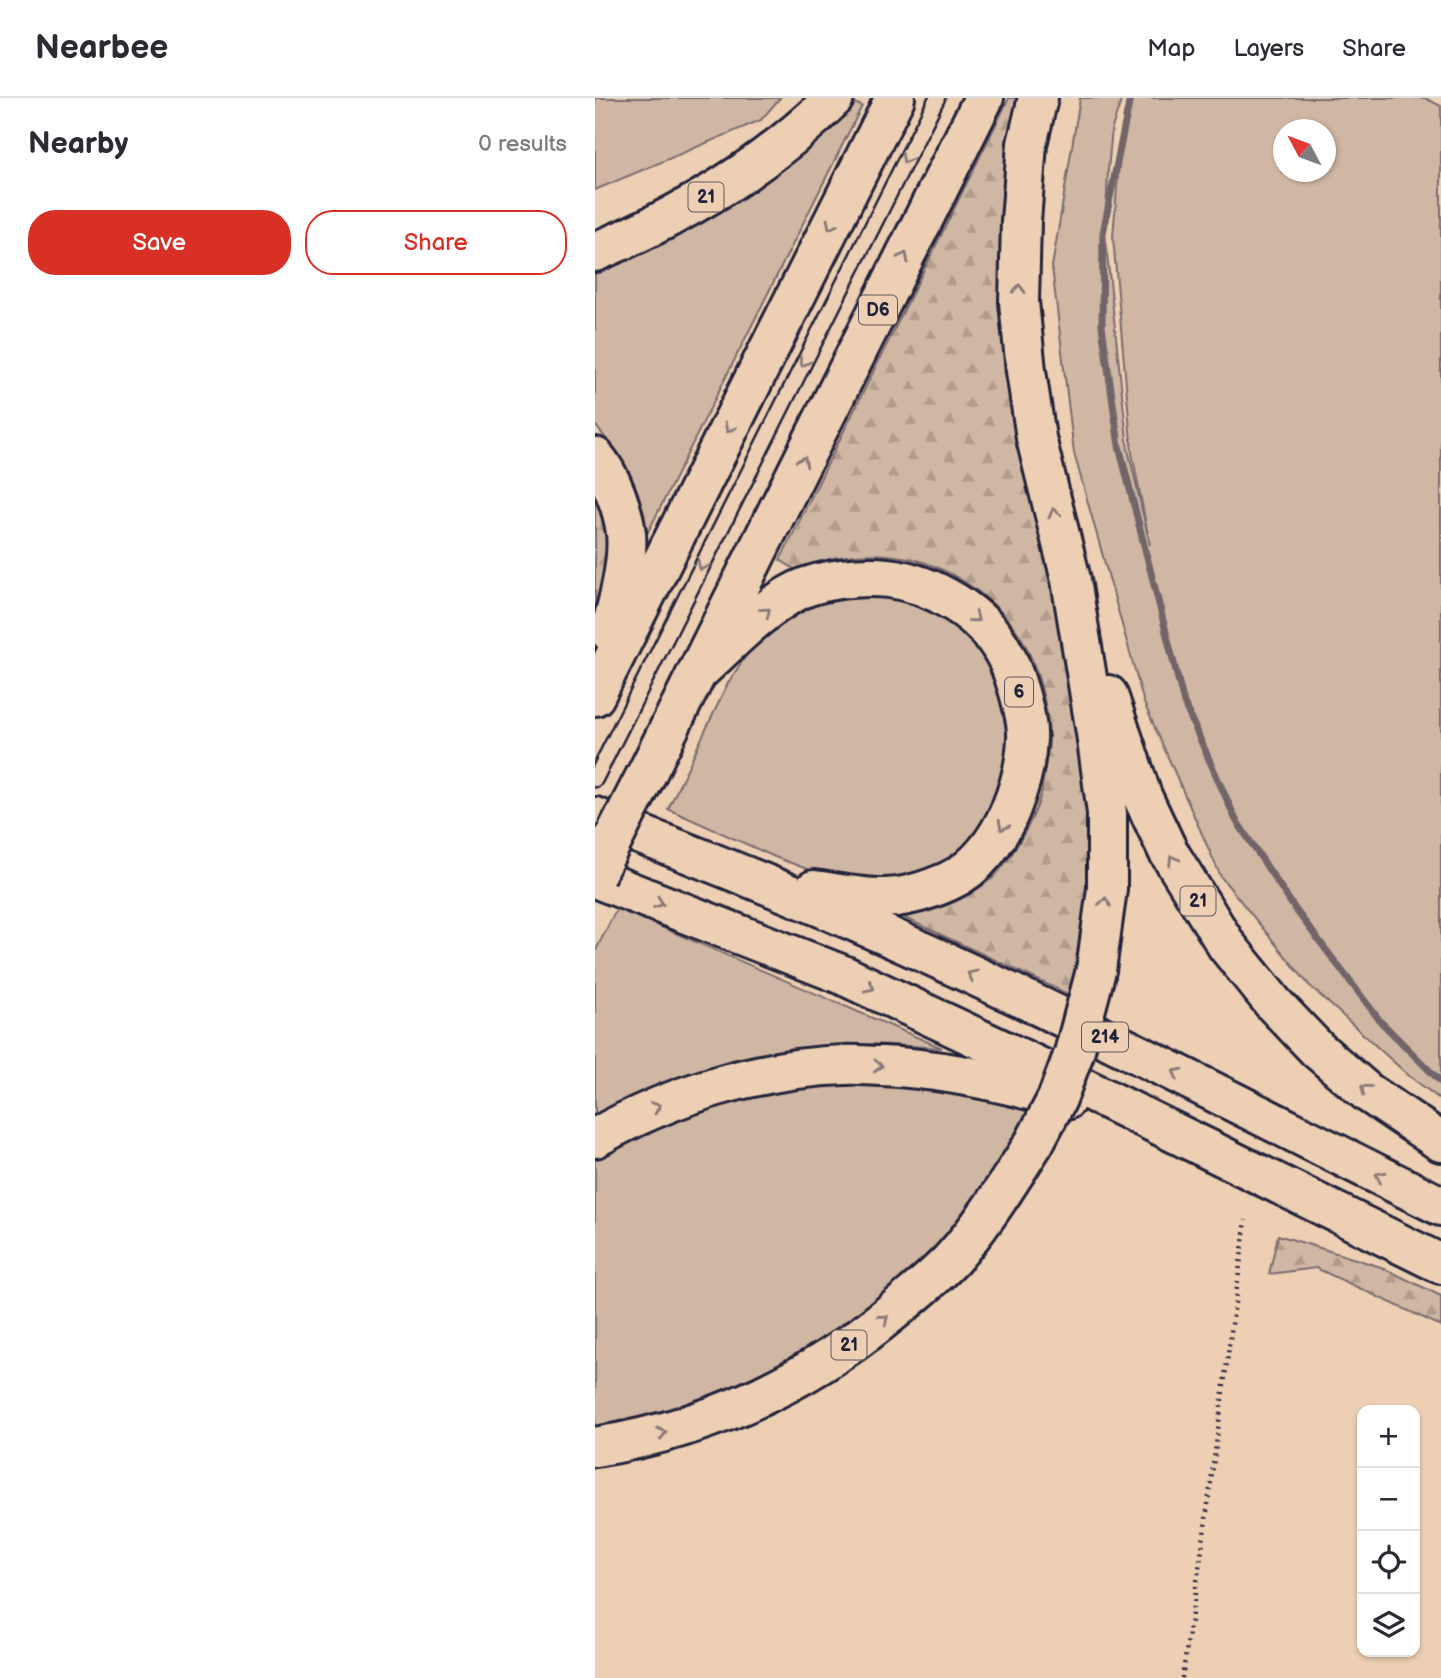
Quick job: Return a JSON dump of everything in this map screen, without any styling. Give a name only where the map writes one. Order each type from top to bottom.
[{"type":"highway","name":"21","points":[[595,252],[671,218],[719,190],[786,142],[834,98]]},
{"type":"highway","points":[[595,696],[895,98]]},
{"type":"highway","name":"D6","points":[[772,522],[984,98]]},
{"type":"highway","name":"21","points":[[1038,98],[1027,144],[1021,221],[1019,302],[1026,371],[1036,438],[1071,580],[1142,796],[1168,851],[1227,946],[1273,1004],[1318,1050],[1367,1092],[1441,1142]]},
{"type":"highway","points":[[595,457],[603,466],[617,497],[626,534],[619,603],[595,675]]},
{"type":"highway","name":"6","points":[[595,877],[772,522]]},
{"type":"highway","name":"6","points":[[697,673],[772,606],[801,589],[868,576],[903,580],[929,588],[956,603],[983,625],[1004,651],[1015,677],[1028,738],[1019,790],[1001,833],[977,862],[952,880],[921,892],[884,898],[763,882]]},
{"type":"highway","name":"21","points":[[595,1447],[684,1427],[733,1409],[780,1388],[826,1361],[872,1329],[917,1292],[951,1259],[995,1203],[1034,1143],[1057,1099],[1074,1053],[1096,970],[1107,889],[1107,813],[1071,580]]},
{"type":"highway","name":"214","points":[[595,817],[763,882],[868,927],[1119,1044],[1441,1206]]},
{"type":"highway","points":[[595,877],[843,975],[1088,1090],[1441,1264]]},
{"type":"highway","points":[[595,1138],[650,1109],[711,1088],[777,1072],[845,1065],[913,1068],[971,1076],[1023,1087],[1164,1129]]},
{"type":"lane","points":[[595,779],[937,98]]},
{"type":"path","points":[[1182,1678],[1246,1220]]},
{"type":"green space","points":[[595,98],[780,98],[761,120],[595,190]]},
{"type":"green space","points":[[1009,98],[1022,98],[1040,525],[1083,720],[1094,792],[1087,931],[1070,995],[903,917],[949,904],[990,880],[1013,852],[1033,815],[1041,794],[1049,736],[1041,686],[1022,639],[1000,611],[973,588],[925,563],[899,556],[862,554],[830,559],[800,572],[780,560]]},
{"type":"green space","points":[[1080,98],[1122,98],[1112,128],[1105,235],[1128,449],[1150,545],[1132,453],[1113,237],[1122,127],[1131,98],[1425,98],[1441,106],[1441,1100],[1408,1075],[1309,985],[1221,877],[1144,703],[1074,453],[1052,267]]},
{"type":"green space","points":[[854,103],[862,106],[645,538],[636,490],[620,456],[595,425],[595,267],[814,140]]},
{"type":"green space","points":[[595,481],[613,536],[595,636]]},
{"type":"green space","points":[[868,585],[951,611],[1006,680],[1010,787],[947,872],[852,886],[775,857],[668,809],[728,683],[751,648],[778,622],[803,606]]},
{"type":"green space","points":[[617,908],[942,1048],[856,1044],[755,1056],[657,1087],[595,1116],[595,952]]},
{"type":"green space","points":[[818,1078],[1036,1096],[992,1175],[956,1224],[915,1268],[869,1308],[820,1342],[767,1372],[712,1396],[654,1414],[595,1427],[595,1153],[649,1125]]},
{"type":"green space","points":[[1278,1235],[1381,1267],[1441,1296],[1441,1326],[1316,1268],[1269,1274]]},
{"type":"waterway","points":[[1130,98],[1103,233],[1102,326],[1119,446],[1184,703],[1236,820],[1295,909],[1381,1022],[1441,1082]]}]
